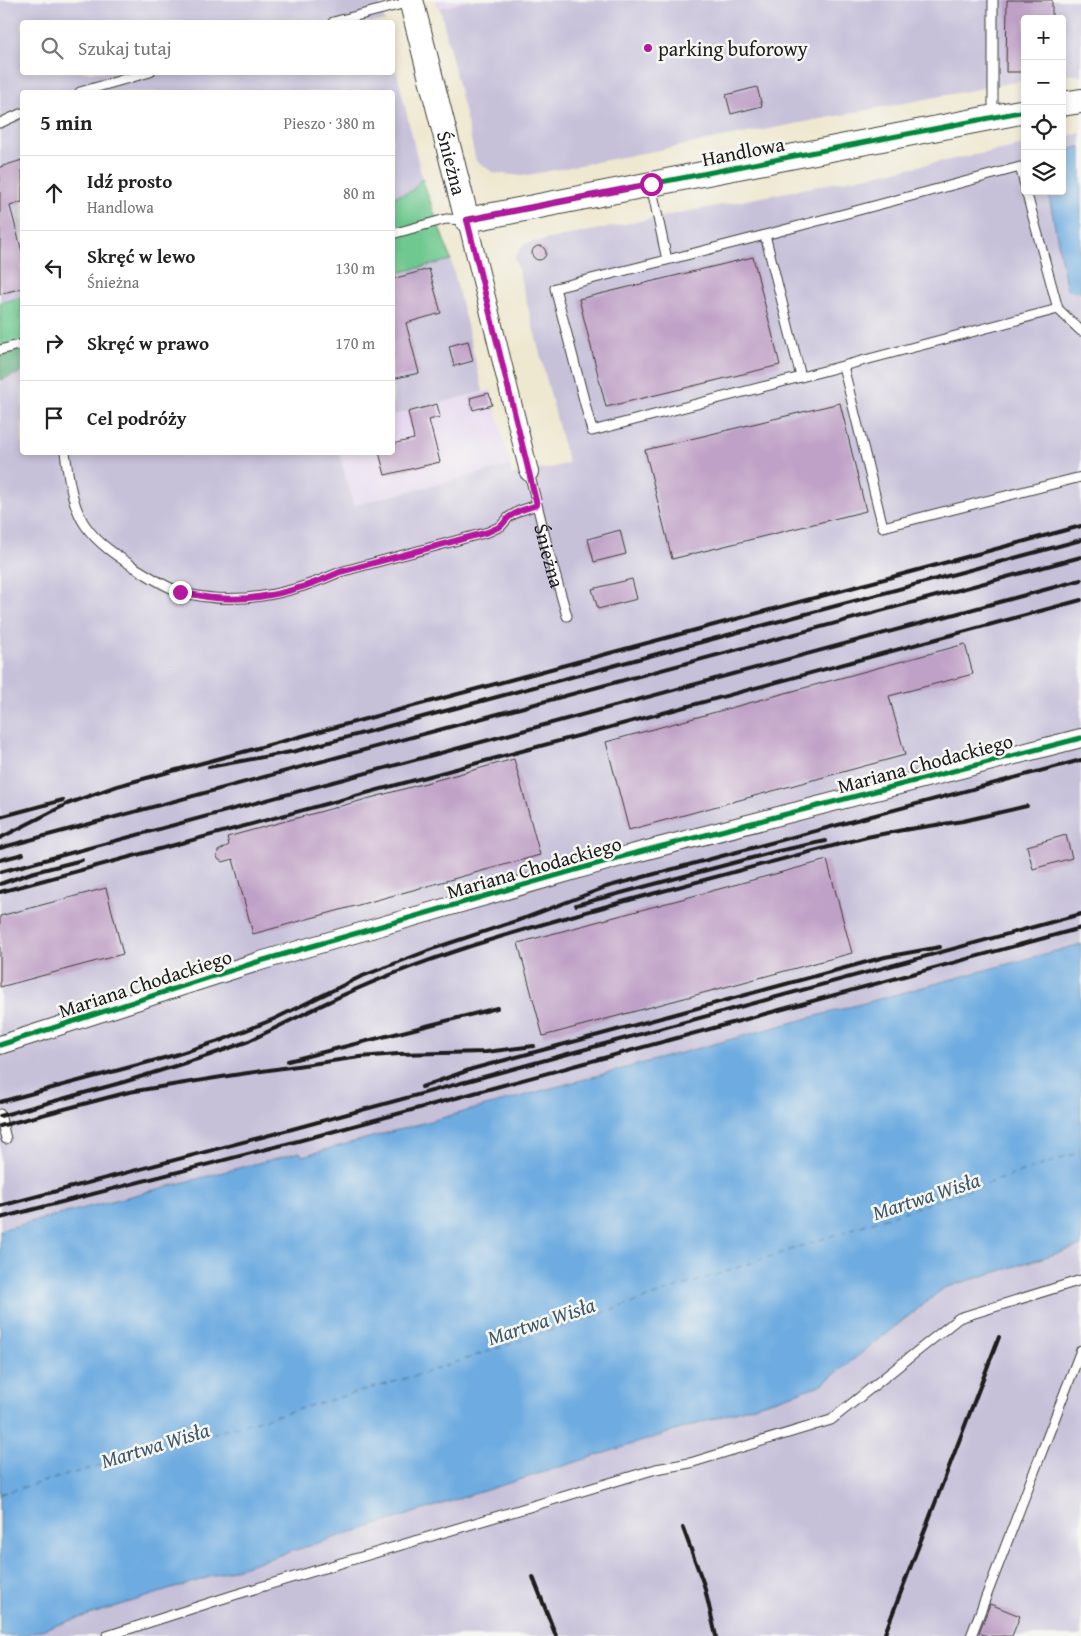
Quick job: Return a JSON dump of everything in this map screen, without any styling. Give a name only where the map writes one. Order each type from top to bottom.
[{"type":"street","name":"Śnieżna","points":[[411,1],[529,472]]},
{"type":"street","points":[[1066,103],[1081,101]]},
{"type":"street","name":"Handlowa","points":[[467,220],[1021,112]]},
{"type":"street","name":"Mariana Chodackiego","points":[[0,1045],[257,962],[624,856],[1081,738]]},
{"type":"lane","points":[[992,0],[994,117]]},
{"type":"lane","points":[[340,20],[411,1]]},
{"type":"lane","points":[[87,90],[140,75]]},
{"type":"lane","points":[[0,123],[20,114]]},
{"type":"lane","points":[[1021,171],[1020,167],[556,288],[592,431],[1058,310]]},
{"type":"lane","points":[[651,184],[667,260]]},
{"type":"lane","points":[[1027,195],[1058,310],[1081,331]]},
{"type":"lane","points":[[395,233],[446,219],[467,220]]},
{"type":"lane","points":[[765,235],[801,377]]},
{"type":"lane","points":[[0,350],[20,345]]},
{"type":"lane","points":[[842,366],[883,528],[1081,477]]},
{"type":"lane","points":[[65,455],[75,503],[85,525],[103,544],[122,560],[180,592],[215,598],[281,594],[340,572],[488,532],[501,526],[509,517],[519,511],[537,505]]},
{"type":"lane","name":"Śnieżna","points":[[529,472],[567,616]]},
{"type":"lane","points":[[0,1114],[6,1139]]},
{"type":"lane","points":[[107,1636],[271,1584],[656,1469],[690,1463],[831,1420],[959,1318],[1081,1280]]},
{"type":"lane","points":[[971,1636],[1081,1350]]},
{"type":"shaded area","points":[[0,0],[379,0],[384,20],[20,20],[20,75],[395,75],[395,64],[422,178],[412,191],[395,196],[395,90],[20,90],[20,298],[0,303]]},
{"type":"shaded area","points":[[435,0],[471,0],[440,8],[437,7]]},
{"type":"shaded area","points":[[471,0],[1081,0],[1081,76],[1066,74],[1066,15],[1021,15],[1021,81],[523,176],[494,173],[476,161],[440,8]]},
{"type":"shaded area","points":[[1081,133],[1081,944],[301,1156],[300,1152],[0,1230],[0,380],[20,373],[20,455],[340,455],[354,505],[510,466],[512,475],[551,468],[568,463],[515,257],[524,244],[1021,146],[1021,195],[1066,195],[1066,136]]},
{"type":"shaded area","points":[[451,260],[483,392],[395,414],[395,274]]},
{"type":"shaded area","points":[[491,390],[510,466],[354,505],[340,455],[395,455],[395,414]]},
{"type":"shaded area","points":[[1081,1246],[1081,1636],[22,1636],[821,1385],[944,1288]]},
{"type":"green space","points":[[422,178],[451,260],[395,274],[395,196],[412,191]]},
{"type":"green space","points":[[20,298],[20,349],[0,355],[0,303]]},
{"type":"green space","points":[[20,349],[20,373],[0,380],[0,355]]},
{"type":"water","points":[[1081,146],[1081,292],[1067,290],[1049,195],[1066,195],[1066,151]]},
{"type":"water","name":"Martwa Wisła","points":[[1081,944],[1081,1246],[944,1288],[821,1385],[22,1636],[0,1636],[0,1230],[300,1152],[302,1156]]},
{"type":"building","points":[[1007,0],[1052,0],[1052,15],[1021,15],[1021,72],[1006,72]]},
{"type":"building","points":[[757,87],[762,106],[731,114],[726,95]]},
{"type":"building","points":[[20,161],[20,203],[10,206],[20,244],[20,289],[0,294],[0,167]]},
{"type":"building","points":[[539,246],[544,248],[546,253],[544,258],[539,260],[534,258],[532,253],[534,248]]},
{"type":"building","points":[[753,257],[780,365],[606,407],[579,299]]},
{"type":"building","points":[[429,269],[441,313],[406,323],[419,373],[395,378],[395,278]]},
{"type":"building","points":[[468,341],[473,361],[454,366],[449,346]]},
{"type":"building","points":[[489,393],[492,405],[473,410],[470,398]]},
{"type":"building","points":[[840,403],[866,511],[672,559],[645,450]]},
{"type":"building","points":[[437,404],[440,417],[429,420],[440,462],[385,475],[380,455],[395,455],[395,443],[414,439],[408,412]]},
{"type":"building","points":[[620,530],[626,554],[594,562],[588,539]]},
{"type":"building","points":[[632,579],[637,599],[598,609],[592,589]]},
{"type":"building","points":[[965,644],[973,674],[889,696],[905,755],[629,830],[606,742]]},
{"type":"building","points":[[514,759],[540,855],[253,934],[233,859],[223,862],[217,857],[218,851],[229,845],[227,837]]},
{"type":"building","points":[[1066,835],[1072,858],[1033,869],[1027,846]]},
{"type":"building","points":[[827,860],[852,953],[543,1036],[518,943]]},
{"type":"building","points":[[106,888],[123,954],[0,987],[0,916]]},
{"type":"building","points":[[990,1604],[1020,1616],[1012,1636],[988,1636],[979,1633]]},
{"type":"ferry route","points":[[0,1494],[418,1375],[1081,1152]]},
{"type":"railway","points":[[0,838],[67,804],[117,786],[1081,526]]},
{"type":"railway","points":[[209,767],[296,751],[1081,540]]},
{"type":"railway","points":[[0,848],[1081,557]]},
{"type":"railway","points":[[0,872],[1081,580]]},
{"type":"railway","points":[[0,892],[1081,600]]},
{"type":"railway","points":[[0,1102],[175,1055],[222,1040],[274,1019],[360,977],[606,887],[1081,760]]},
{"type":"railway","points":[[0,817],[63,800]]},
{"type":"railway","points":[[903,830],[963,821],[1027,806]]},
{"type":"railway","points":[[322,1005],[358,988],[432,959],[546,923],[867,837],[908,829]]},
{"type":"railway","points":[[576,905],[778,851],[826,841]]},
{"type":"railway","points":[[0,860],[23,854]]},
{"type":"railway","points":[[0,884],[31,873],[82,860]]},
{"type":"railway","points":[[0,1206],[285,1131],[1081,914]]},
{"type":"railway","points":[[0,1218],[298,1141],[1081,928]]},
{"type":"railway","points":[[422,1087],[472,1069],[885,957],[940,947]]},
{"type":"railway","points":[[0,1116],[124,1082],[207,1056],[249,1041],[328,1002]]},
{"type":"railway","points":[[288,1061],[497,1008]]},
{"type":"railway","points":[[0,1126],[129,1092],[234,1075],[360,1057],[486,1052],[534,1046]]},
{"type":"railway","points":[[884,1636],[999,1337]]},
{"type":"railway","points":[[683,1528],[704,1585],[716,1636]]},
{"type":"railway","points":[[533,1577],[556,1636]]},
{"type":"cycle path","points":[[467,220],[1021,112]]},
{"type":"cycle path","points":[[0,1045],[257,962],[624,856],[1081,738]]},
{"type":"place","name":"parking buforowy","points":[[648,48]]},
{"type":"route","points":[[180,592],[215,598],[281,594],[373,562],[488,532],[501,526],[509,517],[519,511],[537,505],[467,220],[651,184]]}]
